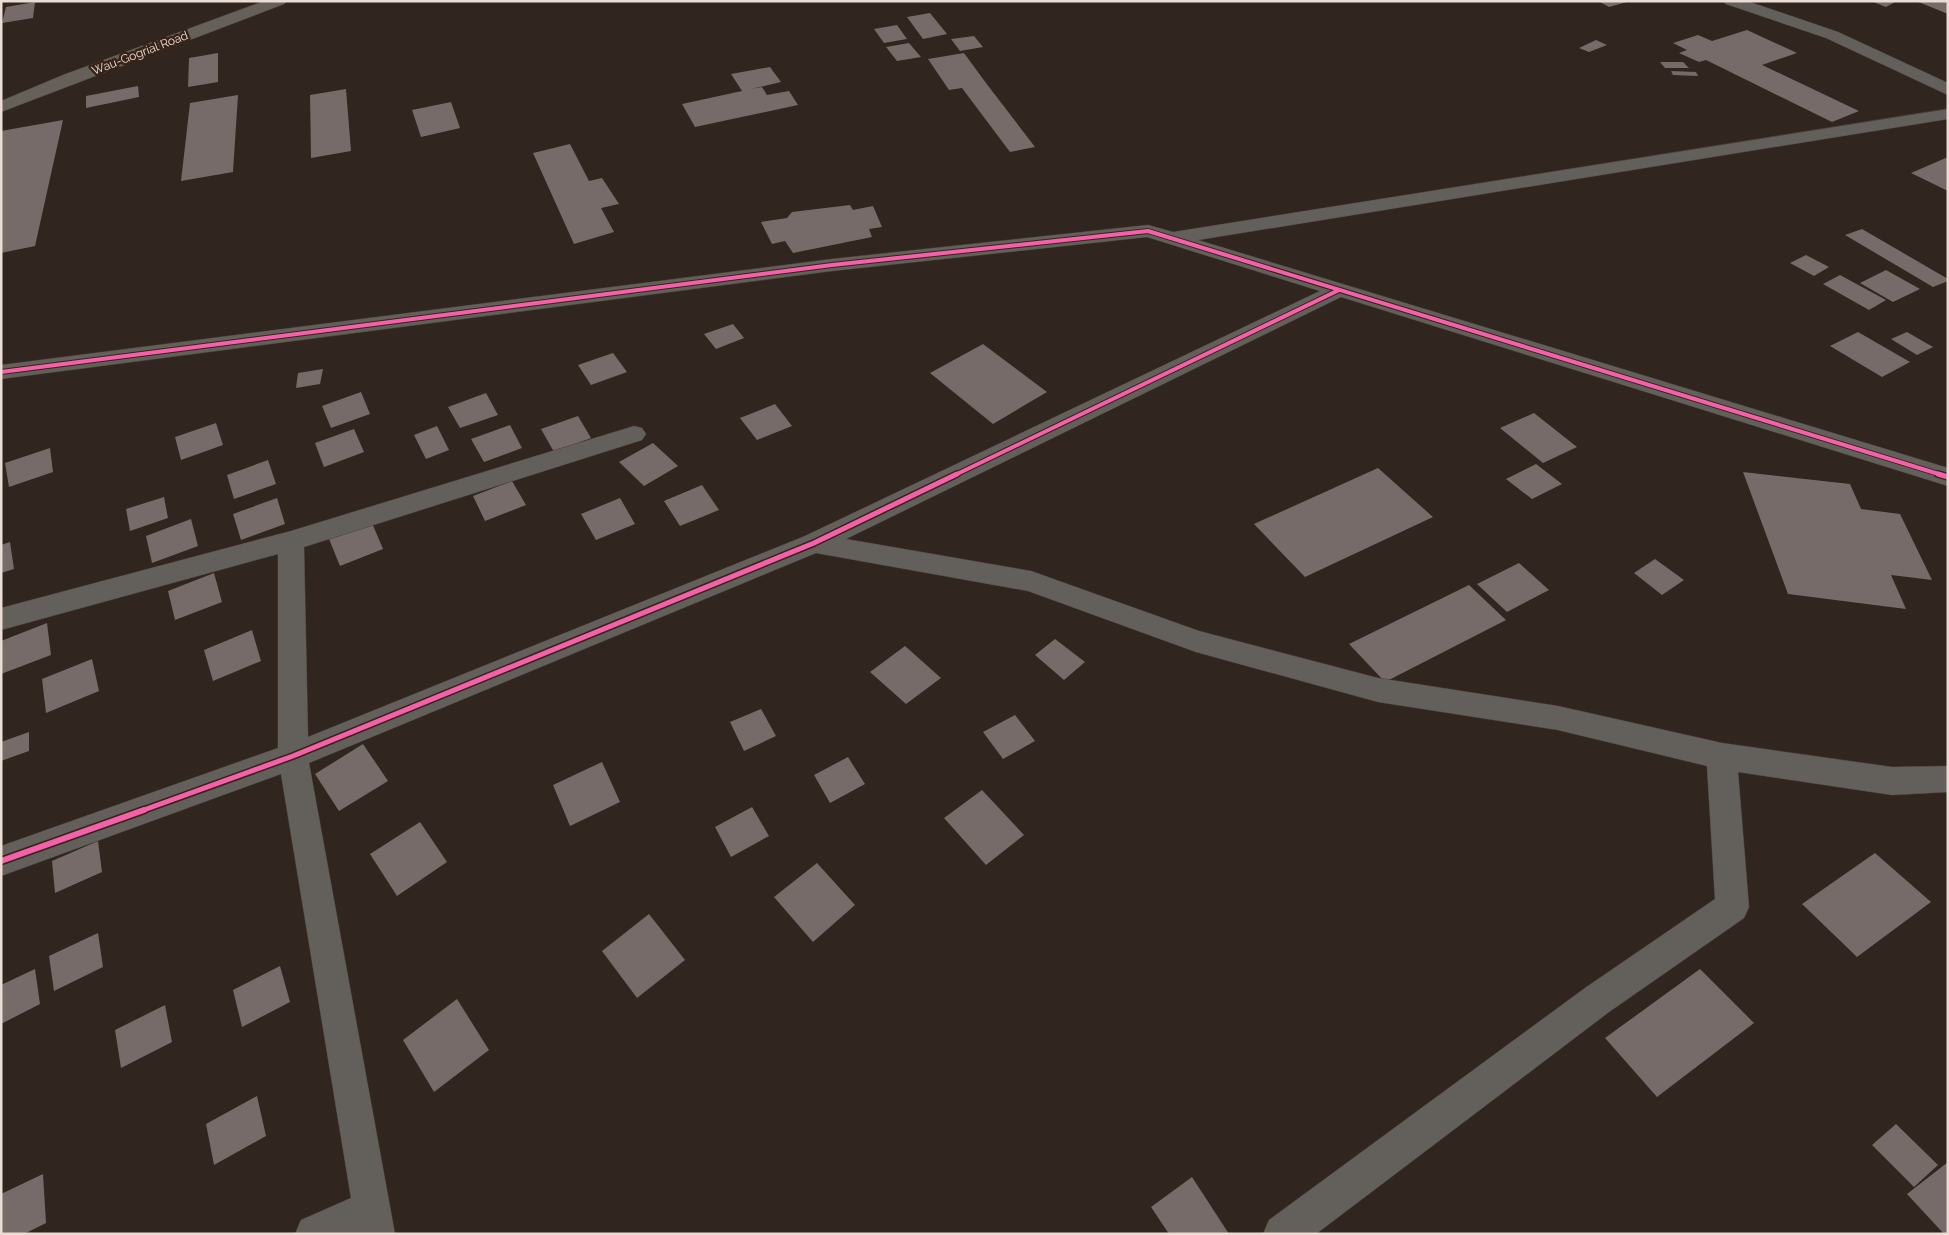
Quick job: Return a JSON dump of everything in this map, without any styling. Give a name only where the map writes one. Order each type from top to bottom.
[{"type":"main road","name":"Wau-Gogrial Road","points":[[1,107],[69,79],[279,1]]},
{"type":"street","points":[[1731,1],[1832,35],[1948,90]]},
{"type":"street","points":[[1173,238],[1948,114]]},
{"type":"street","points":[[1,372],[832,265],[1148,231],[1942,479]]},
{"type":"street","points":[[1,861],[294,756],[814,543],[1340,290]]},
{"type":"street","points":[[1,619],[291,541],[634,434]]},
{"type":"street","points":[[291,541],[294,756],[374,1221],[315,1234]]},
{"type":"street","points":[[814,543],[1031,581],[1196,641],[1378,690],[1558,718],[1722,756],[1892,781],[1948,779]]},
{"type":"street","points":[[1283,1234],[1597,1000],[1732,907],[1722,756]]},
{"type":"building","points":[[1598,1],[1627,1],[1627,2],[1609,7]]},
{"type":"building","points":[[1871,1],[1897,1],[1886,7]]},
{"type":"building","points":[[1916,1],[1948,1],[1948,14]]},
{"type":"building","points":[[35,2],[33,18],[2,23],[6,7]]},
{"type":"building","points":[[930,13],[947,34],[923,39],[907,17]]},
{"type":"building","points":[[897,25],[907,39],[884,43],[874,29]]},
{"type":"building","points":[[1747,30],[1797,53],[1762,65],[1859,111],[1832,122],[1706,60],[1699,62],[1679,53],[1687,50],[1673,43],[1698,35],[1712,41]]},
{"type":"building","points":[[974,36],[983,47],[960,51],[951,39]]},
{"type":"building","points":[[1596,40],[1607,45],[1589,52],[1579,48]]},
{"type":"building","points":[[909,43],[921,57],[897,61],[886,47]]},
{"type":"building","points":[[218,53],[218,82],[188,87],[189,58]]},
{"type":"building","points":[[964,53],[1035,147],[1010,152],[962,88],[949,90],[928,59]]},
{"type":"building","points":[[1660,62],[1683,62],[1689,68],[1665,68]]},
{"type":"building","points":[[770,67],[781,82],[751,89],[762,87],[767,95],[789,91],[798,105],[695,127],[682,104],[742,91],[731,74]]},
{"type":"building","points":[[1671,71],[1696,72],[1698,76],[1673,75]]},
{"type":"building","points":[[138,86],[139,97],[86,108],[86,96]]},
{"type":"building","points":[[346,89],[351,151],[311,158],[310,95]]},
{"type":"building","points":[[238,95],[233,172],[181,181],[190,103]]},
{"type":"building","points":[[451,102],[460,128],[421,137],[412,110]]},
{"type":"building","points":[[63,120],[35,246],[1,253],[1,131]]},
{"type":"building","points":[[570,144],[589,181],[602,178],[619,204],[601,208],[614,232],[574,244],[533,153]]},
{"type":"building","points":[[1948,157],[1948,191],[1911,173]]},
{"type":"building","points":[[850,205],[853,210],[873,206],[882,227],[869,229],[872,237],[793,253],[785,241],[772,244],[761,222],[787,218],[792,212]]},
{"type":"building","points":[[1862,229],[1948,279],[1948,281],[1933,287],[1845,235]]},
{"type":"building","points":[[1806,255],[1829,267],[1814,276],[1790,263]]},
{"type":"building","points":[[1886,270],[1920,289],[1893,302],[1860,283]]},
{"type":"building","points":[[1840,275],[1886,300],[1869,310],[1823,284]]},
{"type":"building","points":[[733,324],[744,338],[716,349],[704,334]]},
{"type":"building","points":[[1858,332],[1910,362],[1882,377],[1830,346]]},
{"type":"building","points":[[1907,332],[1933,347],[1917,355],[1891,339]]},
{"type":"building","points":[[983,344],[1047,392],[993,424],[930,373]]},
{"type":"building","points":[[613,353],[627,372],[591,385],[578,365]]},
{"type":"building","points":[[323,369],[320,384],[296,388],[298,373]]},
{"type":"building","points":[[361,392],[370,414],[331,428],[322,406]]},
{"type":"building","points":[[486,393],[498,415],[460,428],[448,407]]},
{"type":"building","points":[[775,404],[792,426],[757,440],[740,418]]},
{"type":"building","points":[[1534,413],[1577,447],[1543,463],[1500,428]]},
{"type":"building","points":[[578,416],[591,438],[554,452],[541,429]]},
{"type":"building","points":[[216,423],[223,445],[181,460],[175,437]]},
{"type":"building","points":[[510,425],[522,448],[484,462],[471,439]]},
{"type":"building","points":[[437,426],[449,450],[426,459],[414,435]]},
{"type":"building","points":[[354,429],[364,452],[324,467],[315,443]]},
{"type":"building","points":[[653,443],[678,466],[644,486],[619,462]]},
{"type":"building","points":[[50,448],[53,472],[9,487],[5,463]]},
{"type":"building","points":[[268,460],[276,484],[234,499],[227,475]]},
{"type":"building","points":[[1536,464],[1562,484],[1532,499],[1506,479]]},
{"type":"building","points":[[1378,468],[1433,517],[1305,577],[1254,524]]},
{"type":"building","points":[[1743,472],[1850,484],[1861,509],[1900,514],[1932,580],[1891,575],[1906,609],[1788,594]]},
{"type":"building","points":[[512,481],[526,505],[485,521],[473,496]]},
{"type":"building","points":[[702,485],[719,510],[680,526],[664,501]]},
{"type":"building","points":[[164,497],[168,518],[130,531],[126,509]]},
{"type":"building","points":[[277,498],[285,524],[241,540],[233,514]]},
{"type":"building","points":[[620,498],[635,524],[596,540],[581,514]]},
{"type":"building","points":[[191,519],[198,546],[152,563],[146,536]]},
{"type":"building","points":[[372,523],[383,549],[340,566],[329,539]]},
{"type":"building","points":[[10,542],[14,569],[1,573],[1,545]]},
{"type":"building","points":[[1655,559],[1684,580],[1662,595],[1634,573]]},
{"type":"building","points":[[1519,563],[1549,590],[1507,612],[1477,584]]},
{"type":"building","points":[[214,573],[222,602],[175,620],[168,591]]},
{"type":"building","points":[[1469,585],[1506,620],[1385,682],[1349,644]]},
{"type":"building","points":[[47,623],[51,655],[1,674],[1,641]]},
{"type":"building","points":[[252,630],[261,661],[213,681],[204,650]]},
{"type":"building","points":[[1055,639],[1085,662],[1064,680],[1035,655]]},
{"type":"building","points":[[905,646],[941,678],[906,704],[870,672]]},
{"type":"building","points":[[92,659],[99,691],[46,713],[42,679]]},
{"type":"building","points":[[761,709],[776,736],[744,751],[730,722]]},
{"type":"building","points":[[1015,715],[1035,741],[1003,759],[983,732]]},
{"type":"building","points":[[29,732],[29,751],[1,761],[1,742]]},
{"type":"building","points":[[363,744],[388,781],[339,811],[315,774]]},
{"type":"building","points":[[848,757],[865,784],[830,803],[814,775]]},
{"type":"building","points":[[602,762],[620,802],[570,826],[553,785]]},
{"type":"building","points":[[982,790],[1024,835],[986,865],[944,818]]},
{"type":"building","points":[[752,807],[769,836],[731,857],[715,827]]},
{"type":"building","points":[[420,822],[447,862],[397,896],[370,854]]},
{"type":"building","points":[[98,841],[102,872],[55,893],[52,861]]},
{"type":"building","points":[[1875,853],[1931,902],[1857,957],[1802,904]]},
{"type":"building","points":[[817,863],[855,905],[813,942],[774,897]]},
{"type":"building","points":[[649,914],[685,960],[637,998],[602,951]]},
{"type":"building","points":[[98,933],[103,967],[54,991],[49,956]]},
{"type":"building","points":[[280,966],[290,1002],[242,1027],[233,990]]},
{"type":"building","points":[[35,969],[40,1004],[1,1024],[1,985]]},
{"type":"building","points":[[1700,969],[1754,1023],[1657,1097],[1605,1038]]},
{"type":"building","points":[[457,999],[489,1050],[434,1092],[403,1040]]},
{"type":"building","points":[[165,1005],[172,1042],[121,1068],[115,1030]]},
{"type":"building","points":[[257,1096],[266,1136],[214,1165],[206,1124]]},
{"type":"building","points":[[1896,1124],[1938,1165],[1914,1187],[1872,1145]]},
{"type":"building","points":[[1948,1162],[1948,1234],[1944,1234],[1907,1194]]},
{"type":"building","points":[[43,1174],[46,1223],[24,1234],[1,1234],[1,1194]]},
{"type":"building","points":[[1192,1177],[1229,1234],[1169,1234],[1151,1207]]},
{"type":"cycle path","points":[[1,372],[832,265],[1148,231],[1948,477]]},
{"type":"cycle path","points":[[1,861],[293,756],[814,543],[1339,290]]}]
